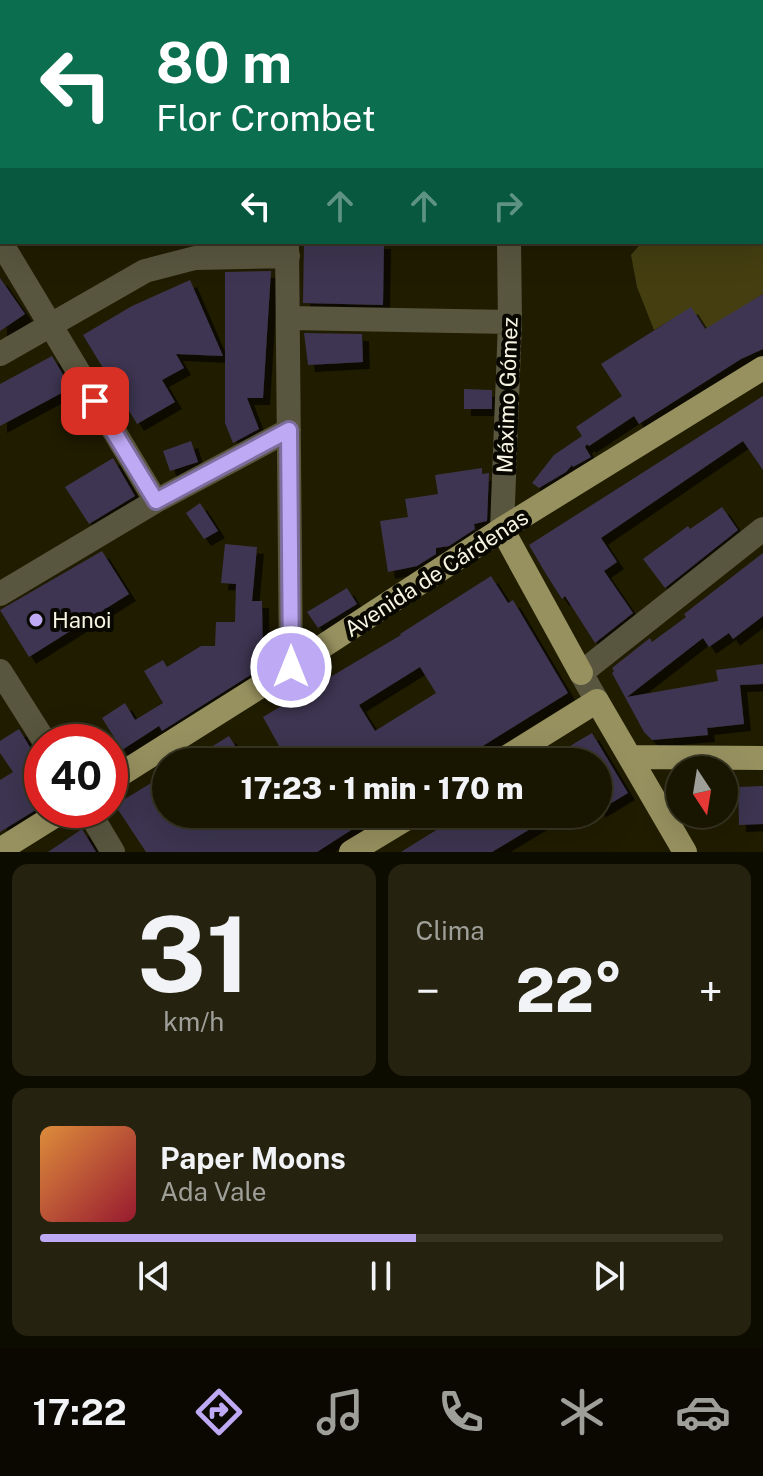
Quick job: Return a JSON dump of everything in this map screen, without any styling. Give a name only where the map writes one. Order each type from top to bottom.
[{"type":"main road","name":"Avenida de Cárdenas","points":[[128,770],[502,529],[763,368]]},
{"type":"main road","points":[[502,529],[581,673]]},
{"type":"main road","points":[[521,748],[597,701],[685,852]]},
{"type":"main road","points":[[630,757],[763,758]]},
{"type":"main road","points":[[0,850],[35,828]]},
{"type":"main road","points":[[351,852],[391,828]]},
{"type":"street","points":[[2,244],[156,501]]},
{"type":"street","name":"Máximo Gómez","points":[[502,529],[510,322],[509,244]]},
{"type":"street","points":[[0,354],[145,271],[195,258],[288,249],[291,667]]},
{"type":"street","points":[[289,318],[510,322]]},
{"type":"street","points":[[0,594],[156,501],[289,430]]},
{"type":"street","points":[[597,701],[581,673],[763,529]]},
{"type":"street","points":[[0,671],[34,724]]},
{"type":"street","points":[[99,828],[113,852]]},
{"type":"shaded area","points":[[640,244],[763,244],[763,294],[706,331],[691,308],[654,330],[637,287],[631,255]]},
{"type":"building","points":[[304,244],[384,244],[383,305],[303,303]]},
{"type":"building","points":[[271,271],[263,398],[247,398],[259,429],[233,443],[225,423],[225,272]]},
{"type":"building","points":[[0,278],[25,314],[0,331]]},
{"type":"building","points":[[190,280],[223,356],[176,354],[184,368],[162,380],[175,402],[137,424],[83,335],[132,306]]},
{"type":"building","points":[[763,294],[763,349],[741,359],[639,424],[634,416],[589,446],[587,444],[585,447],[591,457],[572,465],[539,488],[532,483],[554,455],[582,436],[576,427],[622,396],[601,364],[691,307],[705,329]]},
{"type":"building","points":[[304,333],[362,334],[363,362],[308,365]]},
{"type":"building","points":[[52,356],[71,388],[0,426],[0,384]]},
{"type":"building","points":[[464,389],[492,390],[492,409],[464,409]]},
{"type":"building","points":[[763,396],[763,470],[743,441],[601,538],[617,562],[604,571],[633,613],[595,643],[565,596],[562,599],[529,545]]},
{"type":"building","points":[[191,441],[198,462],[170,471],[163,451]]},
{"type":"building","points":[[113,458],[135,496],[89,524],[65,487]]},
{"type":"building","points":[[482,468],[482,474],[489,473],[487,521],[474,524],[475,529],[449,546],[436,548],[436,554],[417,566],[388,572],[380,521],[408,517],[405,499],[438,494],[435,475]]},
{"type":"building","points":[[200,503],[218,531],[204,539],[186,513]]},
{"type":"building","points":[[722,507],[738,530],[665,588],[643,559],[688,526],[690,529]]},
{"type":"building","points":[[225,544],[257,547],[252,601],[262,601],[263,667],[162,731],[159,726],[128,746],[128,724],[106,724],[102,718],[125,703],[135,720],[163,703],[144,671],[163,660],[167,667],[201,646],[215,646],[216,622],[235,622],[236,584],[221,583]]},
{"type":"building","points":[[102,551],[129,594],[29,657],[0,610]]},
{"type":"building","points":[[763,553],[763,616],[733,639],[729,633],[709,647],[703,638],[627,697],[718,681],[716,670],[763,664],[763,684],[740,685],[744,724],[707,728],[708,735],[652,740],[644,732],[612,668],[650,638],[652,642],[686,617],[684,614]]},
{"type":"building","points":[[491,576],[508,603],[513,600],[568,693],[480,748],[280,748],[263,717],[401,635]],"holes":[[[420,667],[436,693],[375,731],[359,705]]]},
{"type":"building","points":[[347,588],[357,604],[318,628],[307,612]]},
{"type":"building","points":[[19,729],[24,737],[24,817],[0,832],[0,780],[13,772],[0,753],[0,741]]},
{"type":"building","points":[[592,733],[601,748],[567,748]]},
{"type":"building","points":[[229,736],[236,748],[210,748]]},
{"type":"building","points":[[612,766],[628,793],[612,803]]},
{"type":"building","points":[[152,783],[152,828],[354,828],[317,852],[146,852],[128,825],[128,797]]},
{"type":"building","points":[[763,786],[763,824],[739,825],[738,787]]},
{"type":"building","points":[[440,828],[532,828],[492,852],[401,852]]},
{"type":"building","points":[[82,829],[96,852],[48,852]]},
{"type":"place","name":"Hanoi","points":[[36,620]]},
{"type":"route","points":[[95,401],[156,501],[289,430],[291,667]]}]
